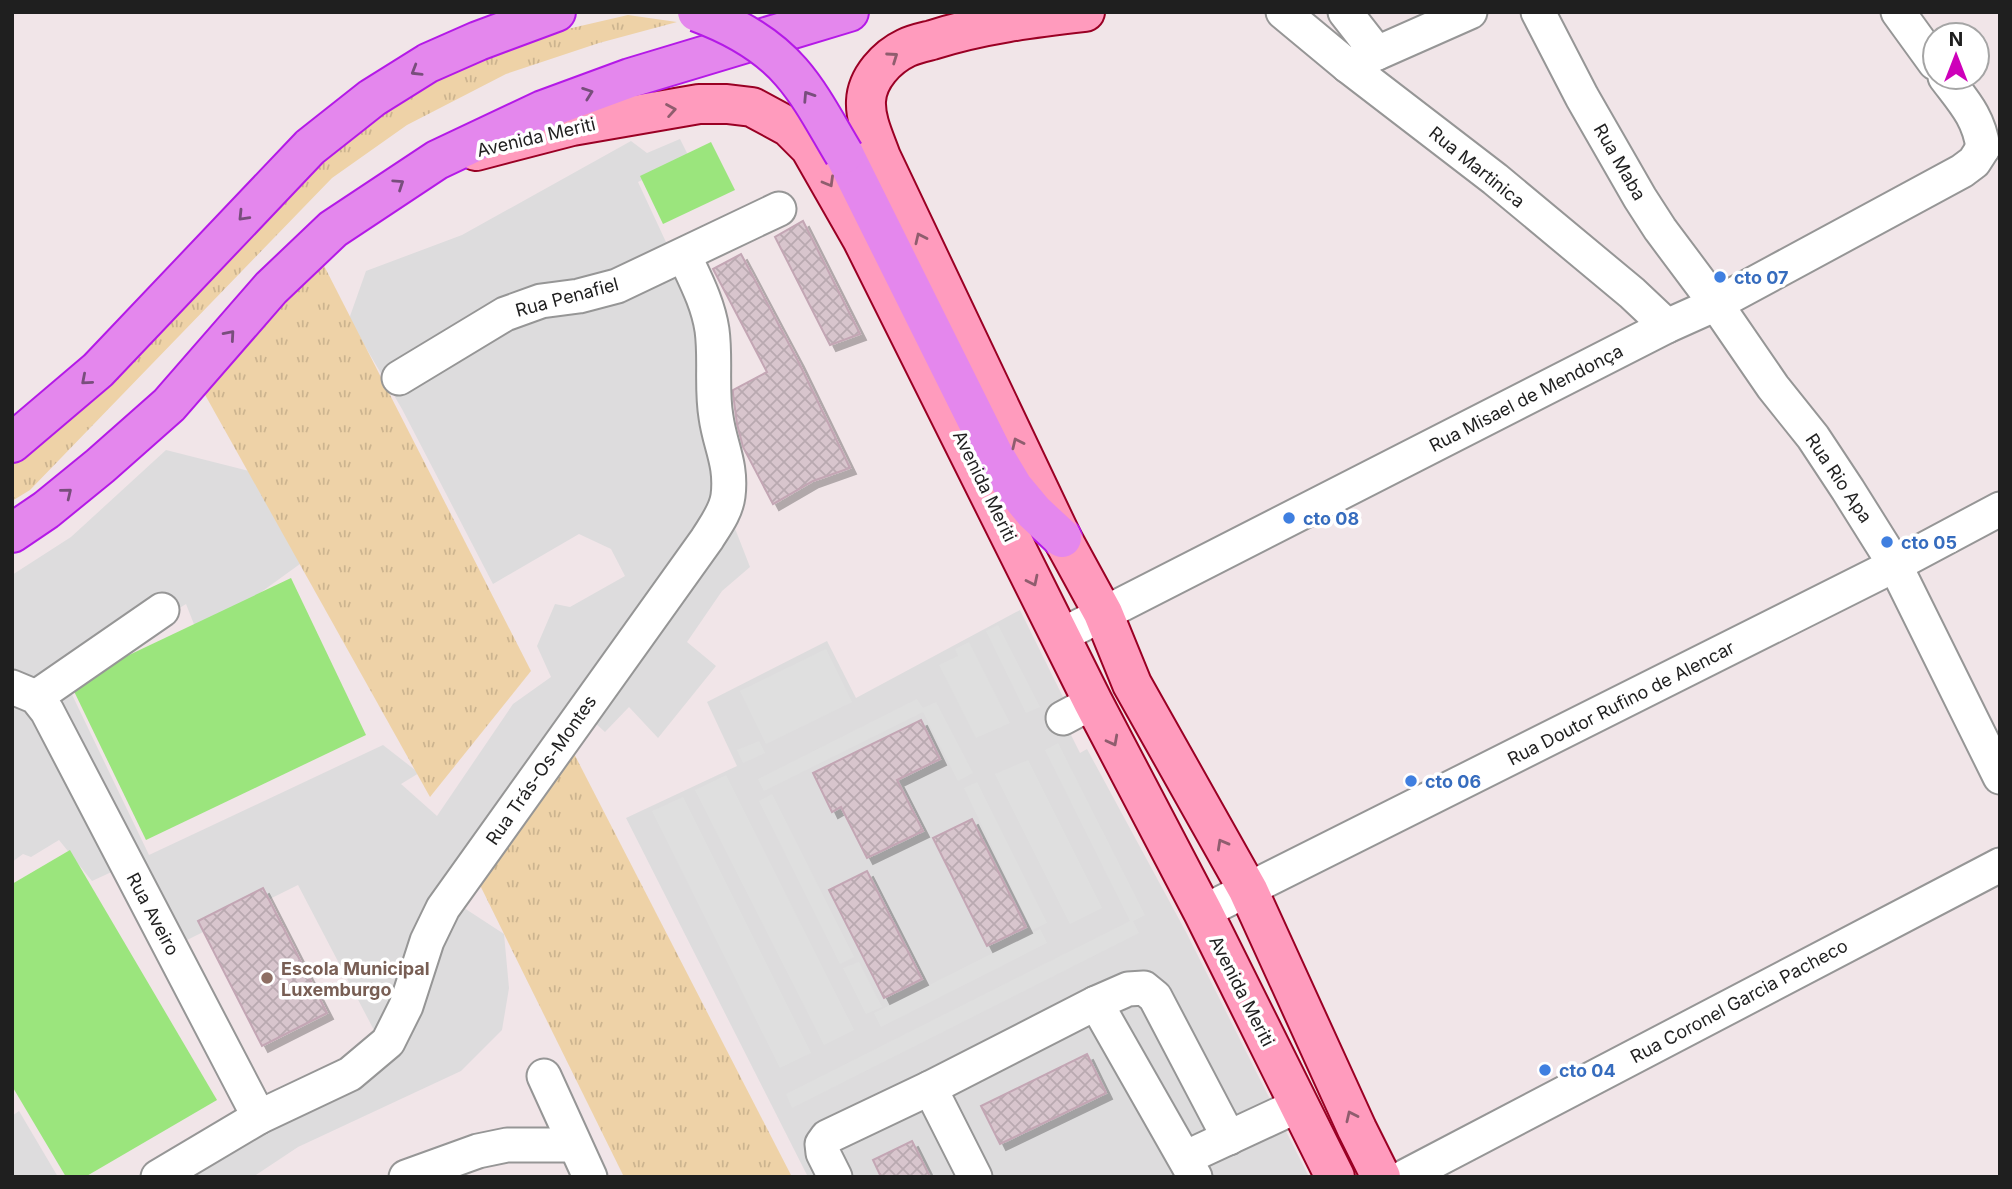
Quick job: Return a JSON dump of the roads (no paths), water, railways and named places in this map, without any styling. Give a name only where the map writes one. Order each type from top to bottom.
[{"type":"highway","points":[[12,443],[98,370],[310,147],[372,98],[428,63],[556,12]]},
{"type":"highway","points":[[697,12],[726,23],[771,52],[806,91],[844,154],[993,453],[1014,488],[1034,512],[1062,538]]},
{"type":"highway","points":[[12,533],[46,510],[100,466],[169,405],[271,288],[333,229],[436,160],[543,110],[629,78],[849,12]]},
{"type":"main road","points":[[1085,12],[958,31],[906,48],[885,62],[871,82],[866,99],[867,115],[881,157],[1062,538],[1103,613],[1132,684],[1248,890],[1381,1177]]},
{"type":"main road","name":"Avenida Meriti","points":[[436,160],[572,126],[699,104],[752,107],[789,127],[810,148],[862,239],[1060,636],[1078,710],[1203,912],[1335,1177]]},
{"type":"street","name":"Rua Martinica","points":[[1283,12],[1363,59],[1495,179],[1632,293],[1667,326]]},
{"type":"street","points":[[1345,12],[1363,59],[1470,12]]},
{"type":"street","name":"Rua Maba","points":[[1538,12],[1582,97],[1640,198],[1716,304]]},
{"type":"street","points":[[1898,12],[1921,44]]},
{"type":"street","points":[[1956,91],[1969,109],[1991,156]]},
{"type":"street","name":"Rua Misael de Mendonça","points":[[1060,636],[1667,326],[1716,304],[1974,162],[1991,156]]},
{"type":"street","name":"Rua Penafiel","points":[[399,378],[505,314],[541,301],[579,296],[617,286],[779,209]]},
{"type":"street","name":"Rua Trás-Os-Montes","points":[[158,1177],[259,1117],[350,1074],[388,1042],[407,1006],[427,941],[443,908],[720,519],[728,499],[729,475],[712,392],[712,331],[706,302],[684,255]]},
{"type":"street","name":"Rua Rio Apa","points":[[1716,304],[1773,387],[1813,437],[1895,565],[2000,777]]},
{"type":"street","name":"Rua Doutor Rufino de Alencar","points":[[1203,912],[1895,565],[2000,509]]},
{"type":"street","points":[[32,698],[162,610]]},
{"type":"street","name":"Rua Aveiro","points":[[32,698],[259,1117]]},
{"type":"street","name":"Rua Coronel Garcia Pacheco","points":[[1404,1177],[2000,865]]},
{"type":"street","points":[[835,1177],[822,1153],[822,1144],[827,1137],[1128,989],[1144,988],[1155,997],[1229,1138]]},
{"type":"street","points":[[1096,1003],[1190,1167],[1229,1138],[1299,1105]]},
{"type":"street","points":[[544,1076],[590,1177]]},
{"type":"street","points":[[930,1088],[975,1177]]},
{"type":"street","points":[[406,1177],[458,1168],[478,1150],[507,1145],[574,1145]]},
{"type":"place","name":"cto 07","points":[[1720,277]]},
{"type":"place","name":"cto 08","points":[[1289,518]]},
{"type":"place","name":"cto 05","points":[[1887,542]]},
{"type":"place","name":"cto 06","points":[[1411,781]]},
{"type":"place","name":"Escola Municipal Luxemburgo","points":[[267,978]]},
{"type":"place","name":"cto 04","points":[[1545,1070]]}]
